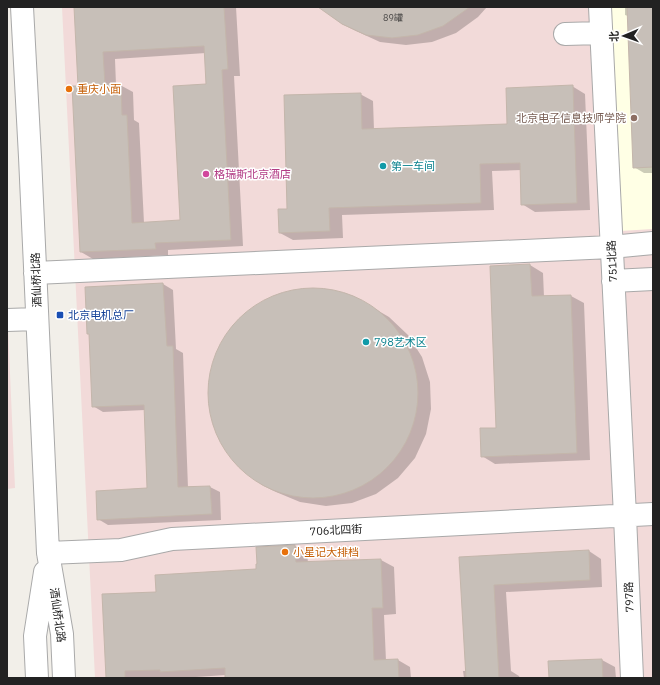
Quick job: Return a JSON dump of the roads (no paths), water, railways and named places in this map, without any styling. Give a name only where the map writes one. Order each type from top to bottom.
[{"type":"street","name":"酒仙桥北路","points":[[22,7],[36,273],[48,553],[62,634],[64,678]]},
{"type":"street","name":"751北路","points":[[600,7],[625,516]]},
{"type":"street","points":[[565,34],[601,33]]},
{"type":"street","points":[[36,273],[653,243]]},
{"type":"street","points":[[613,281],[653,279]]},
{"type":"street","points":[[7,320],[37,319]]},
{"type":"street","name":"706北四街","points":[[48,553],[121,550],[172,539],[653,514]]},
{"type":"street","name":"797路","points":[[625,516],[632,678]]},
{"type":"street","name":"酒仙桥北路","points":[[37,678],[35,636],[48,553]]},
{"type":"place","name":"重庆小面","points":[[69,89]]},
{"type":"place","name":"北京电子信息技师学院","points":[[634,118]]},
{"type":"place","name":"第一车间","points":[[383,166]]},
{"type":"place","name":"格瑞斯北京酒店","points":[[206,174]]},
{"type":"place","name":"北京电机总厂","points":[[60,315]]},
{"type":"place","name":"798艺术区","points":[[366,342]]},
{"type":"place","name":"小星记大排档","points":[[285,552]]}]
